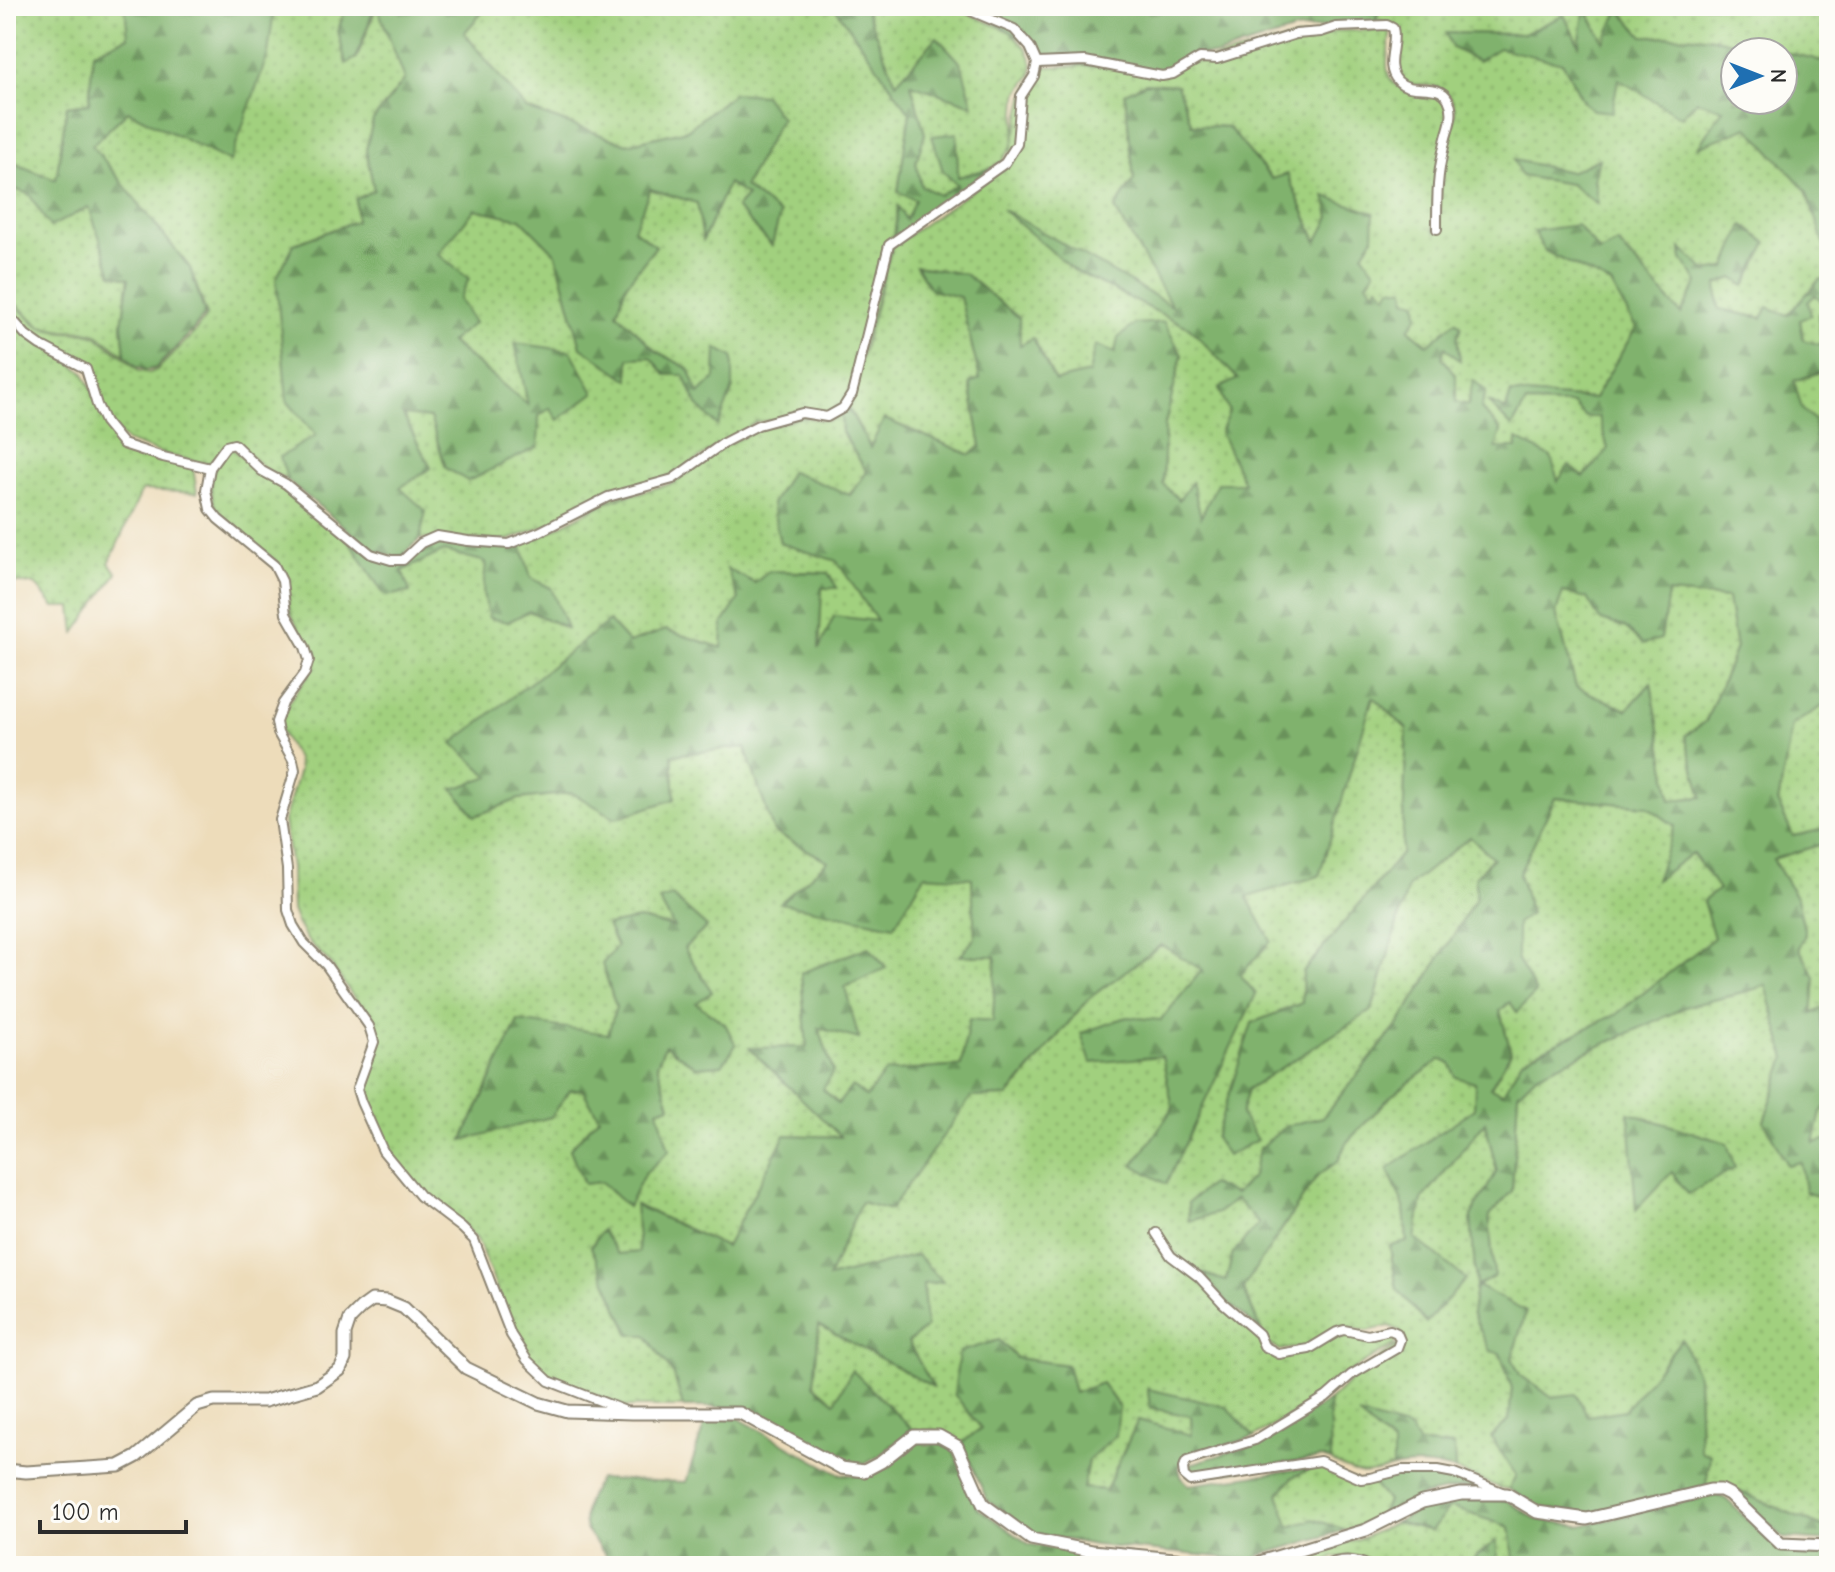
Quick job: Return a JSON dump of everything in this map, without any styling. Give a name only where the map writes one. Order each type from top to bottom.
[{"type":"street","points":[[631,1413],[549,1381],[527,1360],[511,1335],[474,1240],[420,1196],[383,1151],[361,1102],[357,1089],[374,1042],[369,1026],[326,965],[304,943],[288,910],[287,869],[280,820],[295,770],[276,722],[283,703],[305,673],[309,660],[286,614],[282,581],[274,565],[210,509],[206,490],[210,468],[226,446],[234,444],[262,471],[286,484],[371,554],[403,560],[421,543],[437,536],[509,544],[608,497],[673,479],[725,442],[758,425],[802,413],[827,417],[843,408],[852,394],[889,245],[1005,163],[1017,144],[1021,96],[1034,76],[1037,63],[1030,47],[1014,29],[959,6]]},
{"type":"street","points":[[1037,63],[1085,61],[1162,76],[1173,74],[1200,58],[1217,59],[1296,34],[1336,27],[1387,25],[1395,33],[1391,51],[1392,72],[1397,81],[1406,87],[1437,90],[1447,96],[1451,108],[1452,121],[1438,185],[1437,229]]},
{"type":"street","points":[[6,312],[33,340],[86,369],[105,422],[123,444],[210,468]]},
{"type":"street","points":[[1156,1233],[1171,1256],[1199,1277],[1259,1334],[1264,1346],[1279,1354],[1309,1349],[1344,1330],[1368,1335],[1390,1330],[1397,1333],[1400,1340],[1397,1348],[1351,1375],[1326,1397],[1255,1440],[1187,1461],[1183,1468],[1184,1476],[1190,1481],[1320,1461],[1361,1479],[1402,1470],[1438,1470],[1454,1473],[1507,1494],[1545,1515],[1587,1519],[1721,1490],[1781,1544],[1829,1546]]},
{"type":"street","points":[[6,1470],[26,1472],[119,1466],[136,1457],[197,1406],[214,1401],[265,1401],[317,1386],[340,1370],[345,1359],[345,1334],[350,1319],[372,1300],[387,1301],[404,1308],[466,1368],[538,1403],[567,1411],[740,1413],[841,1468],[864,1471],[914,1436],[939,1436],[957,1446],[983,1504],[1031,1539],[1092,1551],[1246,1566]]},
{"type":"street","points":[[1261,1564],[1366,1530],[1422,1502],[1461,1494],[1507,1494]]},
{"type":"street","points":[[1324,1566],[1336,1560],[1351,1560],[1369,1566]]},
{"type":"green space","points":[[6,6],[125,6],[129,38],[94,52],[89,103],[67,106],[56,181],[6,160]]},
{"type":"green space","points":[[125,6],[262,6],[273,17],[268,54],[230,162],[128,111],[92,145],[190,268],[205,314],[156,368],[146,370],[139,368],[125,355],[122,324],[129,278],[112,274],[89,207],[50,227],[29,194],[6,186],[6,160],[56,180],[67,106],[89,103],[93,52],[128,37]]},
{"type":"green space","points":[[262,6],[346,6],[338,31],[347,63],[357,58],[377,6],[405,79],[373,120],[366,150],[374,190],[356,221],[294,244],[317,435],[288,481],[264,468],[235,441],[208,464],[126,441],[108,420],[88,367],[28,333],[6,309],[6,300],[9,300],[40,327],[96,336],[139,371],[150,373],[157,370],[194,333],[207,315],[190,268],[92,145],[128,111],[272,17]]},
{"type":"green space","points":[[346,6],[375,6],[356,58],[346,64],[338,31]]},
{"type":"green space","points":[[377,6],[488,6],[464,33],[526,109],[627,144],[687,130],[734,93],[764,95],[781,118],[744,187],[780,214],[772,245],[736,208],[747,196],[728,183],[703,240],[697,203],[650,189],[634,230],[656,246],[626,285],[617,313],[656,351],[689,369],[699,394],[715,378],[716,348],[733,357],[733,388],[718,426],[697,405],[684,375],[666,375],[651,357],[629,358],[629,380],[581,347],[556,254],[521,219],[475,209],[438,254],[469,279],[459,299],[474,323],[450,342],[528,405],[515,343],[571,351],[594,393],[558,420],[550,408],[539,416],[538,447],[468,481],[446,468],[430,418],[403,415],[431,468],[400,488],[426,511],[420,539],[402,556],[373,550],[288,481],[280,457],[316,435],[287,401],[276,279],[294,244],[356,221],[356,199],[374,190],[366,150],[373,120],[405,79]]},
{"type":"green space","points":[[488,6],[834,6],[910,113],[898,192],[916,200],[906,221],[898,208],[894,237],[849,393],[840,406],[827,413],[756,422],[671,476],[509,540],[420,539],[399,488],[431,468],[402,414],[430,418],[446,468],[551,407],[558,419],[516,343],[529,406],[450,341],[474,323],[437,254],[475,209],[521,219],[556,254],[581,347],[628,379],[629,358],[651,357],[666,375],[684,375],[697,404],[715,379],[699,394],[689,369],[656,351],[617,313],[626,285],[656,246],[634,230],[649,189],[697,203],[704,238],[728,183],[748,196],[736,207],[771,245],[780,214],[744,188],[781,118],[734,93],[687,130],[627,144],[526,109],[464,33]]},
{"type":"green space","points":[[834,6],[864,6],[896,83],[937,37],[961,63],[973,105],[911,84],[925,134],[916,162],[921,186],[939,195],[957,185],[943,171],[932,136],[957,133],[958,177],[992,168],[894,237],[898,206],[906,220],[915,200],[898,192],[910,113]]},
{"type":"green space","points":[[864,6],[951,6],[1011,32],[1027,49],[1033,64],[1031,75],[1017,95],[1014,143],[1002,161],[992,168],[958,177],[933,136],[943,171],[957,185],[939,195],[921,186],[916,162],[925,134],[911,83],[972,105],[961,63],[896,83]]},
{"type":"green space","points":[[968,6],[1380,6],[1376,22],[1296,30],[1216,55],[1200,56],[1162,73],[1039,59],[1033,45]]},
{"type":"green space","points":[[1380,6],[1829,6],[1829,64],[1799,55],[1799,36],[1719,36],[1719,39],[1643,36],[1604,43],[1585,8],[1580,46],[1564,15],[1524,34],[1446,33],[1563,63],[1584,103],[1618,78],[1681,117],[1697,101],[1719,108],[1719,116],[1699,146],[1748,126],[1806,190],[1826,248],[1829,196],[1829,278],[1819,280],[1788,315],[1762,318],[1718,309],[1717,284],[1733,278],[1744,285],[1744,225],[1726,268],[1706,271],[1681,249],[1682,259],[1698,282],[1682,315],[1618,243],[1600,253],[1545,251],[1611,284],[1636,328],[1594,399],[1511,393],[1506,410],[1489,403],[1512,427],[1526,403],[1574,404],[1585,417],[1599,417],[1608,449],[1584,477],[1558,482],[1517,440],[1517,448],[1495,448],[1501,431],[1481,409],[1474,380],[1468,405],[1456,402],[1456,376],[1442,357],[1445,346],[1459,360],[1456,321],[1428,345],[1409,329],[1387,296],[1378,287],[1376,293],[1367,283],[1363,254],[1373,238],[1326,197],[1330,217],[1318,243],[1287,174],[1272,179],[1228,127],[1192,125],[1177,85],[1146,83],[1125,93],[1134,179],[1115,209],[1173,307],[1007,212],[1075,271],[1190,328],[1239,380],[1219,388],[1229,412],[1245,483],[1201,518],[1192,483],[1179,501],[1163,484],[1165,424],[1182,355],[1115,353],[1089,373],[1055,381],[1034,339],[1020,346],[964,274],[917,266],[932,290],[960,297],[980,379],[970,384],[981,446],[971,455],[885,419],[871,448],[848,407],[892,247],[1008,165],[1024,97],[1039,67],[1201,62],[1297,37],[1322,36],[1337,31],[1390,30],[1387,68],[1393,82],[1407,90],[1440,95],[1448,109],[1447,131],[1434,192],[1435,232],[1455,109],[1449,95],[1442,89],[1411,84],[1397,74],[1395,25],[1376,22]],"holes":[[[1598,159],[1594,179],[1596,203],[1570,184],[1514,161],[1570,172]]]},
{"type":"green space","points":[[1585,7],[1604,42],[1619,9],[1643,36],[1719,39],[1719,108],[1697,101],[1681,117],[1618,79],[1612,112],[1593,110],[1584,103],[1563,63],[1499,48],[1478,61],[1452,48],[1446,33],[1524,34],[1564,15],[1579,45]]},
{"type":"green space","points":[[1799,55],[1829,64],[1826,250],[1806,190],[1748,127],[1698,147],[1719,115],[1799,116]]},
{"type":"green space","points":[[1146,83],[1177,85],[1192,125],[1228,127],[1272,179],[1287,174],[1317,242],[1330,217],[1325,196],[1374,213],[1373,238],[1363,254],[1375,271],[1367,283],[1375,292],[1378,286],[1387,295],[1391,287],[1405,289],[1406,299],[1417,302],[1418,316],[1409,329],[1428,345],[1456,321],[1462,327],[1457,337],[1460,361],[1445,347],[1442,357],[1456,376],[1456,402],[1468,405],[1473,380],[1486,391],[1481,409],[1501,431],[1496,448],[1517,448],[1517,439],[1551,457],[1558,481],[1569,465],[1584,477],[1608,449],[1599,417],[1585,417],[1573,404],[1526,403],[1512,427],[1487,401],[1506,410],[1511,393],[1594,399],[1636,328],[1611,284],[1545,251],[1533,231],[1577,225],[1600,252],[1618,243],[1681,314],[1698,282],[1682,259],[1681,248],[1706,271],[1726,268],[1743,225],[1767,243],[1745,286],[1733,278],[1717,284],[1719,309],[1762,318],[1768,307],[1788,315],[1819,280],[1829,278],[1829,294],[1825,302],[1815,295],[1808,302],[1811,315],[1800,320],[1803,340],[1822,345],[1818,314],[1829,315],[1829,369],[1794,381],[1802,409],[1814,420],[1816,442],[1825,447],[1829,442],[1829,702],[1792,725],[1778,803],[1793,836],[1829,828],[1829,842],[1773,859],[1797,899],[1805,934],[1799,948],[1815,977],[1812,1014],[1823,1008],[1822,1028],[1829,1030],[1829,1103],[1821,1112],[1814,1143],[1829,1139],[1829,1150],[1823,1161],[1829,1163],[1829,1200],[1805,1192],[1801,1162],[1787,1165],[1764,1121],[1786,1058],[1766,985],[1688,1006],[1536,1075],[1518,1093],[1512,1191],[1489,1216],[1494,1277],[1477,1286],[1526,1311],[1512,1358],[1520,1375],[1551,1397],[1576,1394],[1588,1416],[1625,1410],[1682,1339],[1698,1376],[1700,1451],[1710,1455],[1706,1486],[1587,1514],[1540,1508],[1509,1489],[1516,1475],[1491,1437],[1509,1420],[1512,1388],[1500,1353],[1490,1351],[1472,1313],[1476,1286],[1471,1216],[1497,1171],[1485,1122],[1422,1200],[1415,1238],[1466,1279],[1426,1323],[1397,1289],[1390,1246],[1407,1242],[1404,1207],[1388,1169],[1474,1109],[1475,1083],[1456,1077],[1451,1064],[1441,1059],[1391,1096],[1346,1143],[1338,1161],[1317,1176],[1243,1288],[1261,1331],[1225,1300],[1202,1274],[1226,1281],[1233,1253],[1259,1224],[1236,1199],[1217,1213],[1189,1221],[1188,1203],[1211,1184],[1235,1194],[1253,1176],[1259,1149],[1286,1126],[1323,1117],[1399,1024],[1476,899],[1475,877],[1493,858],[1470,837],[1408,886],[1372,1010],[1248,1089],[1241,1114],[1257,1140],[1227,1156],[1215,1138],[1252,1023],[1302,1003],[1303,972],[1402,853],[1407,729],[1373,697],[1319,876],[1247,897],[1271,941],[1240,975],[1256,994],[1166,1184],[1134,1165],[1173,1108],[1162,1056],[1091,1063],[1081,1033],[1127,1017],[1161,1020],[1202,970],[1161,945],[1088,999],[1008,1096],[971,1097],[890,1210],[861,1202],[828,1278],[917,1255],[943,1282],[923,1284],[926,1328],[908,1342],[933,1387],[819,1325],[814,1385],[835,1402],[852,1370],[913,1430],[879,1456],[863,1465],[843,1463],[741,1407],[683,1407],[674,1375],[646,1335],[630,1335],[591,1247],[602,1230],[618,1254],[639,1252],[635,1205],[726,1247],[785,1135],[841,1137],[749,1048],[807,1047],[801,973],[869,947],[886,968],[845,987],[859,1039],[819,1028],[833,1072],[823,1089],[838,1104],[852,1086],[866,1097],[885,1072],[961,1066],[969,1019],[993,1021],[996,956],[960,956],[975,938],[972,878],[925,875],[894,926],[780,903],[828,861],[774,832],[745,747],[672,755],[675,799],[616,818],[572,793],[519,799],[475,816],[453,789],[490,777],[453,743],[609,621],[629,643],[666,630],[722,648],[723,623],[739,599],[727,569],[755,583],[769,571],[828,573],[837,588],[822,588],[819,649],[834,616],[877,621],[837,561],[780,543],[772,504],[791,471],[850,495],[867,472],[842,432],[841,414],[848,407],[870,448],[884,419],[971,455],[981,446],[970,383],[980,379],[960,297],[931,290],[916,266],[965,274],[1019,318],[1020,345],[1033,338],[1055,381],[1089,373],[1095,345],[1115,353],[1118,338],[1135,324],[1164,322],[1182,355],[1165,424],[1163,484],[1179,500],[1192,482],[1201,517],[1217,483],[1244,483],[1220,432],[1229,412],[1219,388],[1238,379],[1190,328],[1075,271],[1002,209],[1172,306],[1115,209],[1134,179],[1125,93]],"holes":[[[1563,592],[1587,598],[1600,620],[1625,627],[1643,644],[1661,639],[1668,593],[1728,598],[1736,648],[1706,721],[1685,736],[1702,797],[1671,800],[1651,683],[1627,710],[1576,687],[1556,613]],[[1555,798],[1647,806],[1675,826],[1656,880],[1692,853],[1719,889],[1703,901],[1714,938],[1618,1013],[1522,1060],[1503,1093],[1490,1088],[1511,1052],[1500,1011],[1510,1002],[1517,1012],[1536,993],[1517,958],[1517,923],[1531,914],[1519,874]]]},
{"type":"green space","points":[[1599,159],[1594,179],[1598,204],[1570,184],[1521,176],[1514,160],[1570,172]]},
{"type":"green space","points":[[6,186],[89,206],[112,274],[129,278],[122,324],[125,355],[97,334],[41,326],[6,298]]},
{"type":"green space","points":[[1829,294],[1829,315],[1819,314],[1823,346],[1803,340],[1800,319],[1811,315],[1808,302],[1815,295],[1825,301]]},
{"type":"green space","points":[[6,318],[83,372],[121,446],[193,468],[197,493],[142,490],[109,563],[117,573],[75,633],[72,607],[54,607],[35,584],[6,582]]},
{"type":"green space","points":[[1829,369],[1829,442],[1825,448],[1816,442],[1814,420],[1802,410],[1793,381]]},
{"type":"green space","points":[[841,414],[842,433],[867,472],[849,495],[791,471],[772,504],[780,543],[837,561],[878,622],[834,616],[819,651],[822,587],[836,587],[828,573],[769,571],[755,583],[728,570],[739,599],[723,623],[723,648],[666,630],[629,643],[609,621],[454,743],[491,778],[454,789],[475,816],[519,799],[572,793],[616,818],[675,799],[672,755],[745,747],[774,832],[828,861],[781,903],[894,926],[925,875],[972,877],[975,939],[961,955],[996,955],[993,1021],[969,1020],[961,1066],[886,1072],[866,1098],[852,1086],[839,1104],[822,1089],[833,1071],[819,1028],[858,1038],[844,986],[886,967],[869,947],[801,973],[807,1047],[750,1049],[842,1137],[785,1135],[726,1247],[636,1205],[640,1253],[618,1254],[602,1231],[591,1246],[630,1335],[646,1335],[674,1375],[683,1407],[626,1407],[552,1378],[530,1357],[515,1334],[477,1239],[422,1192],[386,1149],[362,1090],[378,1042],[373,1025],[329,962],[307,940],[292,910],[291,868],[284,821],[299,770],[297,759],[281,732],[280,722],[287,705],[309,674],[313,660],[290,612],[285,580],[277,562],[221,516],[216,508],[211,489],[214,469],[218,461],[233,449],[260,474],[283,487],[350,542],[385,596],[410,592],[401,571],[444,551],[487,562],[483,593],[490,618],[508,622],[529,611],[566,628],[551,588],[531,578],[521,544],[609,501],[674,483],[726,445],[759,429],[802,417],[829,421]],"holes":[[[672,896],[707,927],[684,948],[712,992],[695,1003],[725,1024],[735,1045],[722,1065],[696,1067],[665,1045],[657,1064],[670,1106],[657,1109],[669,1151],[644,1174],[628,1207],[601,1182],[584,1184],[570,1149],[599,1117],[582,1089],[570,1090],[551,1117],[463,1139],[518,1021],[608,1035],[616,1008],[603,965],[617,947],[607,925],[639,919],[675,927],[659,901]]]},
{"type":"green space","points":[[437,540],[490,547],[521,544],[531,578],[551,588],[567,628],[529,611],[508,622],[489,618],[483,593],[486,562],[444,551],[402,571],[410,592],[385,596],[350,542],[391,564]]},
{"type":"green space","points":[[1563,592],[1587,598],[1600,620],[1661,638],[1668,593],[1728,598],[1736,648],[1706,721],[1685,736],[1702,797],[1671,801],[1651,683],[1627,710],[1576,687],[1556,612]]},
{"type":"green space","points":[[1372,696],[1407,729],[1402,853],[1303,972],[1302,1003],[1252,1023],[1241,1114],[1248,1089],[1372,1010],[1408,886],[1470,837],[1493,857],[1475,877],[1476,898],[1399,1024],[1323,1117],[1286,1126],[1253,1176],[1235,1195],[1188,1203],[1189,1221],[1217,1213],[1237,1199],[1259,1224],[1233,1253],[1226,1281],[1187,1264],[1172,1251],[1156,1229],[1157,1242],[1279,1357],[1344,1334],[1368,1339],[1390,1334],[1396,1340],[1394,1345],[1349,1372],[1324,1395],[1254,1437],[1148,1389],[1150,1408],[1191,1416],[1192,1436],[1138,1420],[1106,1490],[1083,1488],[1088,1460],[1119,1407],[1102,1383],[1074,1393],[1067,1365],[1016,1358],[999,1340],[954,1394],[981,1428],[962,1443],[941,1430],[913,1430],[852,1371],[835,1402],[814,1384],[819,1324],[932,1386],[908,1342],[926,1328],[923,1284],[942,1282],[917,1255],[828,1278],[861,1201],[890,1209],[971,1097],[1009,1096],[1088,999],[1161,945],[1203,970],[1161,1021],[1127,1017],[1082,1033],[1092,1063],[1162,1055],[1173,1108],[1134,1165],[1166,1183],[1240,975],[1246,897],[1319,876]]},
{"type":"green space","points":[[1829,702],[1829,828],[1793,837],[1778,803],[1792,725]]},
{"type":"green space","points":[[1555,798],[1647,806],[1675,826],[1657,879],[1692,853],[1719,889],[1703,901],[1715,937],[1618,1013],[1522,1060],[1503,1093],[1490,1089],[1511,1052],[1500,1011],[1510,1002],[1516,1011],[1536,993],[1517,958],[1517,923],[1531,913],[1519,874]]},
{"type":"green space","points":[[1829,842],[1829,1030],[1822,1028],[1822,1009],[1812,1015],[1815,977],[1799,948],[1805,934],[1797,899],[1773,859]]},
{"type":"green space","points":[[672,896],[707,927],[684,948],[712,992],[696,1003],[725,1024],[736,1045],[722,1065],[696,1067],[665,1045],[657,1064],[670,1106],[658,1110],[669,1151],[644,1174],[628,1207],[601,1182],[584,1184],[570,1149],[599,1117],[582,1089],[570,1090],[551,1117],[463,1140],[518,1021],[608,1034],[616,1007],[602,964],[617,946],[607,925],[639,919],[674,927],[659,900]]},
{"type":"green space","points":[[1766,984],[1786,1058],[1764,1121],[1801,1161],[1805,1192],[1829,1200],[1827,1529],[1724,1485],[1706,1486],[1710,1455],[1700,1452],[1698,1376],[1681,1340],[1625,1411],[1587,1416],[1551,1397],[1520,1375],[1512,1358],[1526,1311],[1476,1286],[1494,1276],[1489,1216],[1512,1191],[1518,1093],[1536,1075],[1688,1006],[1743,993]],"holes":[[[1629,1113],[1727,1143],[1672,1172]]]},
{"type":"green space","points":[[1441,1059],[1451,1064],[1456,1077],[1476,1083],[1474,1109],[1388,1170],[1404,1207],[1407,1242],[1390,1247],[1397,1289],[1415,1238],[1422,1200],[1485,1122],[1497,1172],[1471,1216],[1476,1286],[1473,1313],[1500,1353],[1512,1388],[1509,1420],[1516,1475],[1509,1489],[1501,1488],[1455,1470],[1454,1446],[1418,1444],[1359,1416],[1393,1445],[1393,1468],[1361,1474],[1348,1470],[1331,1461],[1329,1401],[1353,1378],[1403,1341],[1400,1331],[1390,1326],[1367,1331],[1336,1328],[1308,1346],[1280,1350],[1267,1343],[1243,1288],[1317,1176],[1338,1161],[1346,1143],[1391,1096]]},
{"type":"green space","points":[[1829,1103],[1829,1139],[1814,1143],[1821,1112]]},
{"type":"green space","points":[[1629,1113],[1727,1143],[1735,1168],[1688,1194],[1672,1172],[1636,1210]]},
{"type":"green space","points":[[999,1340],[1016,1358],[1067,1365],[1074,1393],[1102,1383],[1119,1408],[1116,1435],[1088,1460],[1083,1488],[1106,1490],[1138,1420],[1192,1435],[1191,1416],[1150,1408],[1148,1389],[1227,1407],[1254,1437],[1186,1457],[1179,1467],[1181,1477],[1189,1485],[1313,1467],[1293,1477],[1278,1494],[1290,1527],[1313,1519],[1346,1530],[1250,1560],[1094,1545],[1033,1533],[987,1500],[962,1443],[981,1428],[954,1394],[959,1352]]},
{"type":"green space","points":[[1329,1401],[1331,1461],[1321,1458],[1191,1478],[1187,1474],[1190,1464],[1257,1444]]},
{"type":"green space","points":[[1358,1415],[1410,1429],[1419,1444],[1454,1446],[1455,1470],[1424,1466],[1393,1468],[1393,1445]]},
{"type":"green space","points":[[738,1418],[839,1474],[865,1476],[916,1442],[938,1442],[953,1450],[978,1508],[1029,1544],[1092,1556],[1179,1566],[615,1566],[586,1529],[584,1516],[587,1503],[599,1479],[686,1482],[706,1419]]},
{"type":"green space","points":[[1321,1465],[1351,1479],[1371,1482],[1387,1501],[1380,1517],[1346,1530],[1313,1520],[1290,1528],[1278,1494],[1293,1477]]},
{"type":"green space","points":[[1403,1473],[1453,1477],[1483,1489],[1461,1488],[1421,1496],[1380,1517],[1387,1501],[1371,1482]]},
{"type":"green space","points":[[1724,1485],[1827,1529],[1829,1521],[1829,1541],[1783,1538]]},
{"type":"green space","points":[[1710,1496],[1726,1499],[1778,1549],[1829,1552],[1829,1566],[1515,1566],[1510,1527],[1450,1507],[1431,1531],[1396,1522],[1424,1507],[1462,1500],[1506,1500],[1536,1519],[1580,1526]]},
{"type":"green space","points":[[1449,1506],[1510,1527],[1515,1566],[1497,1566],[1497,1541],[1464,1566],[1379,1566],[1351,1557],[1335,1557],[1316,1566],[1272,1564],[1368,1536],[1396,1522],[1431,1531]]},
{"type":"green space","points":[[1497,1540],[1497,1566],[1464,1566]]}]
